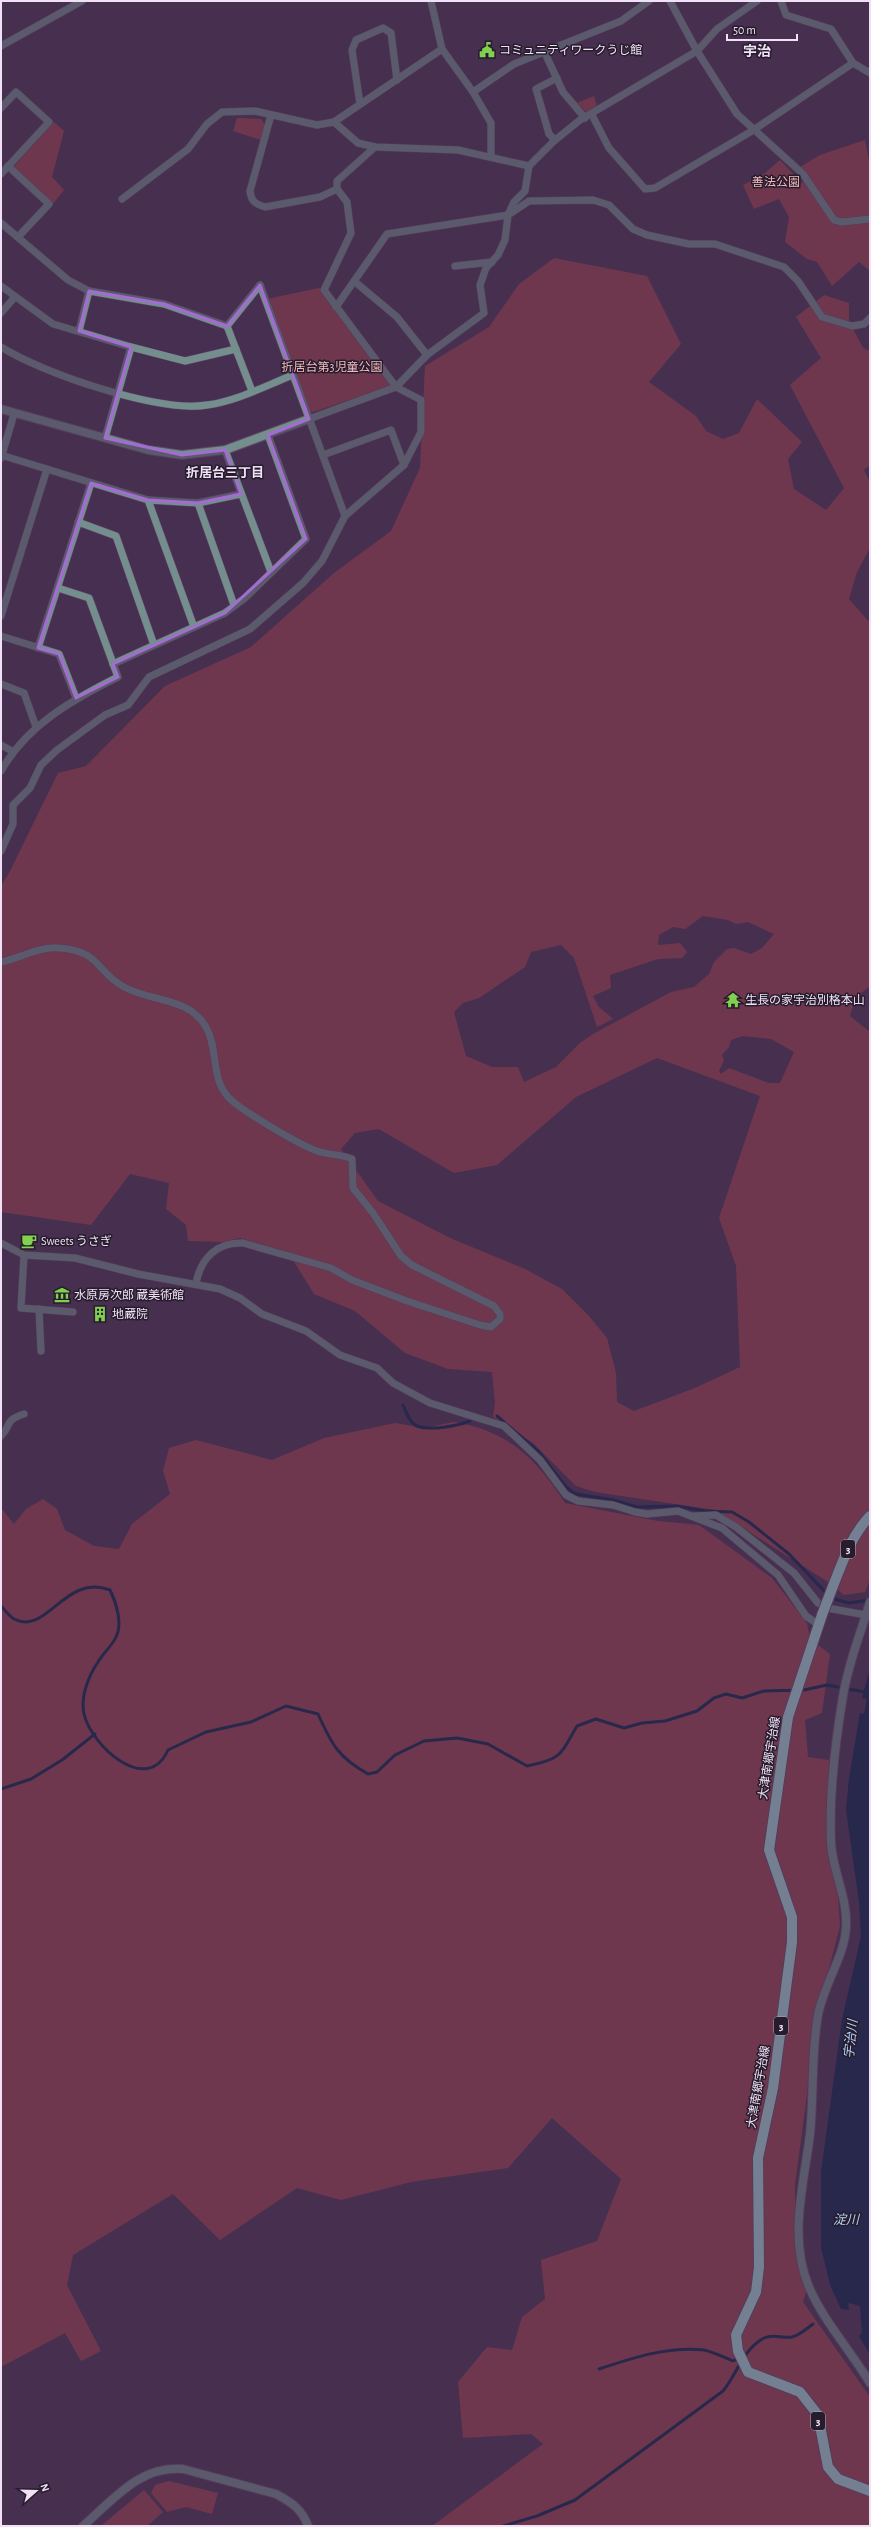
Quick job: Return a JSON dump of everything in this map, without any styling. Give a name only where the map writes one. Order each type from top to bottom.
[{"type":"main road","name":"大津南郷宇治線","points":[[870,1516],[860,1527],[849,1545],[833,1586],[792,1705],[783,1748],[769,1850],[792,1917],[792,1942],[773,2088],[758,2158],[759,2267],[756,2292],[736,2335],[737,2347],[744,2366],[748,2372],[800,2392],[818,2415],[828,2467],[838,2479],[870,2491]]},
{"type":"street","points":[[1,46],[82,1]]},
{"type":"street","points":[[431,1],[442,50],[473,92],[491,123],[491,157]]},
{"type":"street","points":[[473,92],[514,64],[621,22],[649,1]]},
{"type":"street","points":[[670,1],[697,51],[737,114],[752,131],[803,174],[834,220],[842,222],[870,219]]},
{"type":"street","points":[[1,409],[14,414],[148,450],[182,455],[225,450],[396,388],[427,355],[484,313],[480,285],[486,268],[498,255],[505,240],[508,215],[514,202],[526,191],[529,166],[555,140],[588,116],[697,51],[717,29],[757,1]]},
{"type":"street","points":[[781,1],[786,15],[831,29],[853,63],[870,73]]},
{"type":"street","points":[[360,104],[352,50],[356,40],[383,28],[390,33],[397,80]]},
{"type":"street","points":[[122,199],[188,149],[207,124],[222,112],[255,111],[317,125],[334,122],[442,50]]},
{"type":"street","points":[[544,51],[563,92],[588,116],[609,148],[645,189],[655,188],[752,131],[853,63]]},
{"type":"street","points":[[555,140],[549,134],[536,88],[557,78]]},
{"type":"street","points":[[1,108],[16,92],[50,122],[1,174]]},
{"type":"street","points":[[270,115],[250,191],[251,199],[256,205],[265,207],[320,197],[337,189]]},
{"type":"street","points":[[334,122],[358,143],[375,147],[458,150],[529,166]]},
{"type":"street","points":[[1,851],[13,824],[13,805],[30,788],[41,765],[57,750],[105,716],[128,705],[149,677],[250,630],[303,583],[322,561],[345,516],[404,465],[421,432],[421,400],[396,388],[324,290],[351,233],[347,202],[337,189],[337,181],[375,147]]},
{"type":"street","points":[[8,166],[49,204],[18,237]]},
{"type":"street","points":[[336,307],[387,234],[508,215],[529,201],[593,200],[609,205],[633,229],[647,235],[689,244],[715,244],[784,267],[798,281],[822,317],[852,326],[864,324],[870,318]]},
{"type":"street","points":[[1,223],[68,280],[89,291],[164,304],[227,326],[252,391]]},
{"type":"street","points":[[455,266],[492,262]]},
{"type":"street","points":[[354,280],[397,317],[427,355]]},
{"type":"street","points":[[227,326],[260,285],[345,516]]},
{"type":"street","points":[[1,286],[14,298],[53,324],[78,330],[131,347],[185,361],[236,349]]},
{"type":"street","points":[[78,330],[89,291]]},
{"type":"street","points":[[1,313],[14,298]]},
{"type":"street","points":[[1,347],[42,368],[153,403],[184,407],[226,402],[293,375]]},
{"type":"street","points":[[105,438],[131,347]]},
{"type":"street","points":[[14,414],[1,456],[148,500],[198,503],[241,494]]},
{"type":"street","points":[[323,455],[391,430],[404,465]]},
{"type":"street","points":[[113,664],[225,613],[306,539],[268,434]]},
{"type":"street","points":[[225,450],[271,572]]},
{"type":"street","points":[[1,616],[47,469]]},
{"type":"street","points":[[38,648],[91,483]]},
{"type":"street","points":[[148,500],[194,627]]},
{"type":"street","points":[[198,503],[234,605]]},
{"type":"street","points":[[78,522],[116,536],[154,645]]},
{"type":"street","points":[[1,770],[12,751],[36,727],[76,698],[118,677],[89,598],[58,588]]},
{"type":"street","points":[[1,636],[59,654],[76,698]]},
{"type":"street","points":[[1,684],[24,693],[36,727]]},
{"type":"street","points":[[1,745],[12,751]]},
{"type":"street","points":[[1,962],[47,948],[58,948],[84,953],[91,956],[113,979],[125,987],[149,996],[174,1002],[193,1013],[207,1028],[217,1081],[230,1099],[247,1111],[314,1150],[352,1159],[353,1188],[373,1213],[401,1256],[412,1265],[494,1306],[500,1314],[500,1319],[490,1327],[480,1325],[407,1301],[352,1280],[331,1268],[243,1243],[233,1242],[208,1254],[199,1268],[196,1283]]},
{"type":"street","points":[[1,1243],[24,1255],[75,1258],[138,1274],[220,1288],[240,1298],[262,1314],[306,1331],[340,1355],[377,1368],[393,1383],[430,1403],[504,1426],[540,1460],[566,1495],[578,1501],[613,1505],[647,1514],[678,1511],[722,1528],[778,1575],[806,1616],[821,1620]]},
{"type":"street","points":[[24,1255],[21,1308],[73,1312]]},
{"type":"street","points":[[39,1310],[41,1351]]},
{"type":"street","points":[[1,1436],[5,1432],[7,1423],[13,1418],[24,1414]]},
{"type":"street","points":[[694,1516],[716,1515],[736,1527],[794,1573],[818,1602],[828,1608],[866,1615]]},
{"type":"street","points":[[869,1604],[843,1695],[830,1798],[831,1845],[847,1925],[844,1945],[823,1993],[818,2018],[810,2134],[798,2217],[802,2263],[808,2285],[820,2310],[870,2383]]},
{"type":"street","points":[[83,2526],[145,2475],[167,2468],[183,2469],[276,2494],[290,2501],[299,2509],[308,2526]]},
{"type":"highlighted area","points":[[260,285],[309,419],[268,435],[306,539],[225,613],[113,664],[118,677],[76,698],[59,654],[38,648],[91,483],[148,500],[198,503],[241,494],[225,450],[182,455],[105,438],[131,347],[79,331],[89,291],[164,304],[227,326]]},
{"type":"green space","points":[[594,96],[598,109],[587,113],[577,103]]},
{"type":"green space","points":[[237,118],[261,119],[265,125],[261,140],[233,131]]},
{"type":"green space","points":[[54,122],[64,131],[52,177],[64,190],[53,204],[13,167]]},
{"type":"green space","points":[[865,140],[870,166],[870,216],[840,219],[833,217],[800,167],[820,155]]},
{"type":"green space","name":"善法公園","points":[[780,160],[801,182],[799,185],[804,181],[830,220],[870,222],[870,271],[859,262],[832,286],[817,262],[807,259],[785,242],[789,217],[779,199],[754,209],[743,185],[765,173]]},
{"type":"green space","points":[[554,258],[647,276],[681,344],[649,382],[696,416],[706,431],[723,439],[739,433],[757,399],[802,442],[788,459],[794,489],[826,510],[844,488],[790,385],[821,358],[796,317],[824,295],[849,303],[849,321],[863,348],[870,351],[870,465],[864,470],[870,482],[870,548],[857,572],[849,599],[870,623],[870,986],[855,998],[850,1016],[870,1032],[870,1579],[865,1592],[844,1595],[825,1580],[715,1510],[595,1492],[576,1486],[533,1443],[493,1417],[495,1403],[492,1372],[448,1369],[405,1353],[355,1311],[314,1294],[288,1252],[240,1238],[222,1242],[188,1241],[186,1225],[166,1209],[169,1183],[130,1174],[91,1225],[1,1212],[1,886],[9,873],[58,773],[86,766],[165,686],[251,647],[334,573],[391,531],[420,468],[425,366],[489,327],[519,284]],"holes":[[[703,916],[728,920],[736,924],[748,922],[774,934],[762,948],[751,954],[734,948],[727,949],[714,962],[709,974],[694,987],[671,992],[593,1034],[580,1043],[556,1067],[524,1082],[518,1067],[492,1067],[466,1056],[454,1012],[463,1003],[479,998],[525,967],[531,952],[561,945],[574,958],[597,1027],[613,1019],[598,1006],[593,996],[611,988],[610,975],[658,959],[682,958],[687,952],[680,943],[658,945],[659,935],[673,927],[685,929]],[[743,1036],[771,1039],[794,1052],[780,1083],[769,1083],[729,1068],[721,1074],[719,1071],[724,1060],[722,1055],[729,1047],[731,1040]],[[657,1058],[760,1096],[719,1218],[736,1266],[740,1367],[695,1388],[634,1411],[617,1402],[616,1373],[607,1338],[589,1316],[562,1289],[525,1269],[450,1238],[378,1201],[341,1149],[355,1133],[379,1129],[454,1173],[497,1165],[576,1097]]]},
{"type":"green space","name":"折居台第3児童公園","points":[[319,288],[392,386],[313,412],[309,411],[267,299]]},
{"type":"green space","points":[[454,1422],[473,1426],[490,1432],[519,1449],[543,1473],[565,1503],[658,1521],[699,1525],[772,1578],[807,1623],[810,1639],[830,1654],[822,1713],[805,1720],[808,1757],[829,1760],[840,1926],[818,2011],[795,2185],[796,2257],[808,2286],[803,2302],[870,2397],[870,2526],[432,2526],[543,2444],[531,2434],[463,2438],[458,2382],[487,2347],[512,2350],[522,2317],[545,2299],[541,2260],[597,2241],[621,2179],[552,2118],[508,2168],[411,2182],[341,2200],[297,2188],[220,2240],[173,2194],[73,2255],[67,2285],[101,2351],[81,2361],[65,2333],[1,2367],[1,1508],[14,1524],[26,1509],[43,1499],[57,1509],[65,1530],[94,1546],[119,1549],[132,1524],[170,1494],[163,1471],[169,1448],[196,1440],[272,1460],[324,1438],[395,1423],[424,1428]]},
{"type":"green space","points":[[169,2481],[218,2493],[212,2514],[186,2507],[167,2512],[151,2493],[155,2485]]},
{"type":"green space","points":[[144,2490],[163,2512],[147,2526],[102,2525]]},
{"type":"water","name":"淀川","points":[[870,1668],[870,2355],[859,2336],[862,2333],[860,2306],[848,2303],[849,2310],[841,2309],[830,2285],[821,2247],[821,2172],[842,2019],[861,1936],[859,1902],[846,1810],[849,1778],[860,1713],[864,1714],[867,1699],[862,1698]]},
{"type":"waterway","points":[[403,1405],[408,1417],[417,1426],[429,1428],[444,1427],[470,1421]]},
{"type":"waterway","points":[[497,1416],[539,1452],[566,1487],[576,1494],[613,1500],[637,1507],[677,1506],[705,1511],[732,1512],[749,1522],[789,1554],[831,1598],[849,1603],[869,1600]]},
{"type":"waterway","points":[[1,1606],[14,1619],[26,1622],[37,1619],[68,1596],[80,1590],[94,1587],[110,1590],[118,1613],[118,1632],[91,1673],[84,1694],[84,1714],[97,1739],[108,1751],[121,1761],[134,1767],[147,1769],[159,1763],[168,1750],[206,1732],[251,1722],[286,1706],[318,1714],[337,1749],[350,1762],[368,1774],[377,1772],[395,1755],[424,1741],[457,1738],[488,1744],[527,1766],[554,1758],[563,1750],[577,1726],[596,1719],[624,1728],[642,1723],[665,1721],[697,1711],[714,1698],[726,1694],[742,1698],[764,1691],[804,1690],[827,1685],[870,1693]]},
{"type":"waterway","points":[[1,1789],[31,1779],[62,1760],[95,1734]]},
{"type":"waterway","points":[[503,2526],[537,2516],[575,2500],[723,2391],[745,2355],[757,2343],[768,2337],[795,2336],[813,2324]]},
{"type":"waterway","points":[[599,2369],[637,2357],[664,2351],[691,2349],[704,2350],[733,2361],[739,2358]]},
{"type":"place","name":"コミュニティワークうじ館","points":[[487,50]]},
{"type":"place","name":"生長の家宇治別格本山","points":[[733,1000]]},
{"type":"place","name":"Sweets うさぎ","points":[[29,1241]]},
{"type":"place","name":"水原房次郎 蔵美術館","points":[[62,1295]]},
{"type":"place","name":"地蔵院","points":[[100,1314]]},
{"type":"district","name":"宇治","points":[[757,51]]},
{"type":"district","name":"折居台三丁目","points":[[225,472]]},
{"type":"water label","name":"宇治川","points":[[850,2039]]}]
